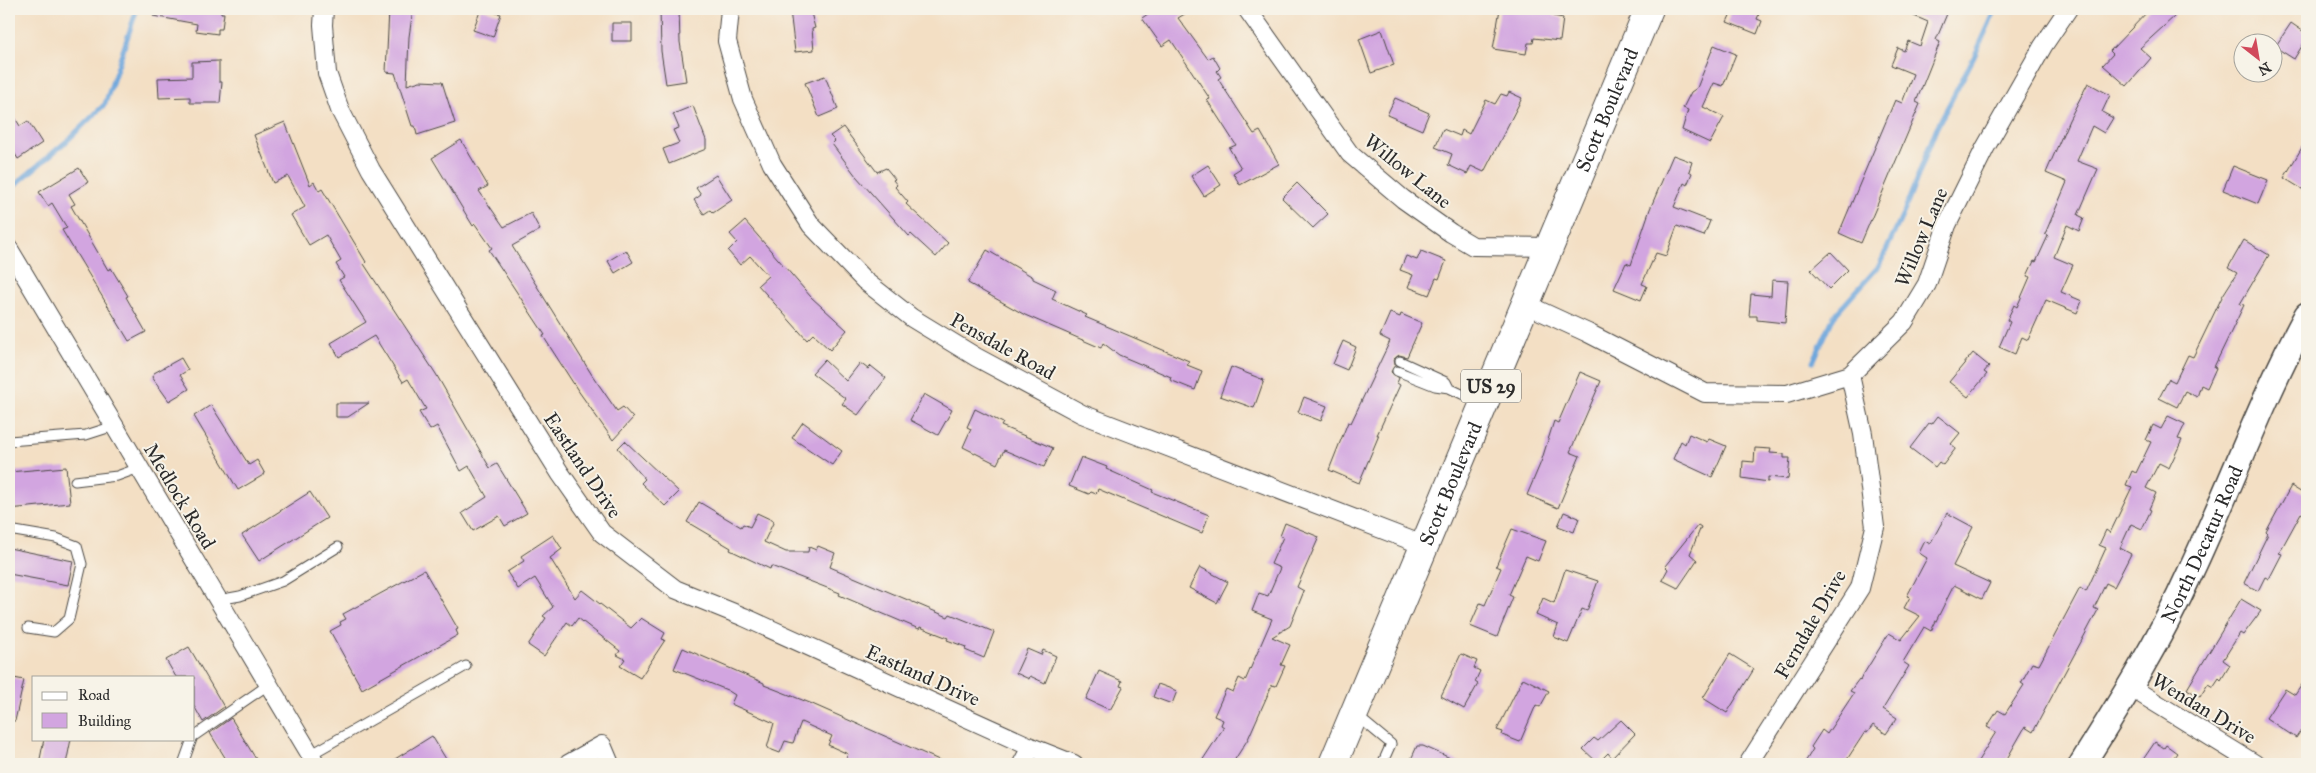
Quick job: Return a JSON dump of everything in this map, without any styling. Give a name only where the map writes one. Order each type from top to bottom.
[{"type":"highway","name":"Scott Boulevard","points":[[1333,764],[1423,545],[1649,9]]},
{"type":"main road","name":"North Decatur Road","points":[[2082,764],[2130,688],[2190,575],[2272,385],[2307,315]]},
{"type":"street","name":"Eastland Drive","points":[[324,9],[323,25],[327,73],[340,110],[372,170],[560,473],[602,533],[675,588],[744,617],[1031,747],[1074,764]]},
{"type":"street","name":"Pensdale Road","points":[[730,9],[727,41],[743,99],[772,164],[811,225],[865,280],[912,318],[976,358],[1082,414],[1423,545]]},
{"type":"street","name":"Willow Lane","points":[[1247,9],[1350,154],[1404,199],[1451,233],[1474,246],[1549,247]]},
{"type":"street","name":"Willow Lane","points":[[1525,304],[1705,393],[1787,394],[1850,376],[1904,322],[1927,284],[1947,225],[1984,148],[2043,46],[2068,9]]},
{"type":"street","name":"Medlock Road","points":[[9,248],[313,760]]},
{"type":"street","name":"Ferndale Drive","points":[[1748,764],[1860,588],[1875,527],[1863,434],[1850,376]]},
{"type":"street","name":"Wendan Drive","points":[[2130,688],[2256,764]]},
{"type":"street","points":[[568,764],[602,745],[610,764]]},
{"type":"street","points":[[1022,764],[1031,747]]},
{"type":"lane","points":[[1400,361],[1441,379],[1449,388]]},
{"type":"lane","points":[[1397,370],[1435,386],[1449,388],[1483,404]]},
{"type":"lane","points":[[9,441],[86,435],[114,426]]},
{"type":"lane","points":[[75,481],[116,476],[139,468]]},
{"type":"lane","points":[[9,530],[56,538],[76,546],[82,564],[69,619],[54,632],[28,628]]},
{"type":"lane","points":[[218,600],[240,596],[283,580],[338,547]]},
{"type":"lane","points":[[313,760],[466,666]]},
{"type":"lane","points":[[195,737],[268,685]]},
{"type":"lane","points":[[1354,713],[1391,744],[1382,764]]},
{"type":"lane","points":[[183,764],[192,740]]},
{"type":"building","points":[[154,9],[221,9],[221,13],[224,13],[222,29],[218,29],[218,34],[196,31],[197,24],[153,16]]},
{"type":"building","points":[[389,9],[413,9],[409,37],[407,85],[420,81],[442,82],[455,123],[417,135],[415,126],[412,126],[395,73],[386,72]]},
{"type":"building","points":[[481,9],[501,14],[493,37],[473,30]]},
{"type":"building","points":[[660,9],[679,9],[680,42],[686,81],[666,84],[661,51]]},
{"type":"building","points":[[810,9],[815,28],[812,29],[814,50],[795,52],[790,10]]},
{"type":"building","points":[[1155,9],[1193,9],[1178,18],[1208,59],[1213,56],[1220,68],[1217,71],[1221,77],[1218,79],[1254,134],[1260,131],[1279,164],[1240,185],[1233,173],[1241,168],[1229,148],[1236,145],[1207,100],[1210,99],[1171,40],[1162,46],[1142,18]]},
{"type":"building","points":[[1500,9],[1555,9],[1553,16],[1563,18],[1560,41],[1534,38],[1533,43],[1528,43],[1526,54],[1493,49]]},
{"type":"building","points":[[1733,9],[1761,9],[1757,19],[1762,21],[1757,34],[1727,22]]},
{"type":"building","points":[[1898,9],[1949,9],[1936,40],[1940,42],[1916,102],[1920,104],[1861,243],[1839,233],[1895,100],[1902,103],[1913,74],[1891,65],[1898,48],[1904,51],[1908,41],[1920,46],[1928,22]]},
{"type":"building","points":[[2150,9],[2168,9],[2175,16],[2140,48],[2151,58],[2127,86],[2103,65],[2113,54],[2110,51]]},
{"type":"building","points":[[612,23],[632,23],[632,41],[612,41]]},
{"type":"building","points":[[2291,23],[2307,34],[2307,38],[2294,59],[2284,53],[2284,34]]},
{"type":"building","points":[[1382,30],[1394,65],[1371,73],[1359,39]]},
{"type":"building","points":[[1714,45],[1736,54],[1723,86],[1714,83],[1703,107],[1724,117],[1710,143],[1682,130],[1688,110],[1683,108],[1691,92],[1697,88]]},
{"type":"building","points":[[219,61],[219,82],[222,82],[220,103],[190,103],[190,97],[159,98],[158,78],[192,77],[192,62]]},
{"type":"building","points":[[825,76],[838,109],[819,117],[805,83]]},
{"type":"building","points":[[2088,83],[2110,95],[2102,112],[2113,118],[2104,133],[2092,126],[2077,161],[2098,169],[2078,215],[2084,218],[2079,231],[2067,225],[2054,257],[2073,265],[2061,292],[2082,301],[2077,313],[2046,300],[2028,340],[2022,337],[2015,354],[1999,347],[2010,322],[2007,320],[2014,305],[2017,307],[2030,277],[2027,276],[2048,236],[2045,234],[2067,182],[2046,173],[2069,120]]},
{"type":"building","points":[[1509,92],[1522,98],[1484,172],[1471,166],[1467,174],[1448,165],[1452,154],[1435,147],[1443,129],[1460,136],[1462,130],[1469,134],[1486,100],[1495,104],[1501,94],[1507,96]]},
{"type":"building","points":[[1395,98],[1429,113],[1422,130],[1387,115]]},
{"type":"building","points":[[693,106],[706,140],[706,149],[669,164],[663,149],[679,143],[673,130],[679,128],[673,114]]},
{"type":"building","points":[[9,108],[20,126],[28,121],[42,143],[18,159],[9,144]]},
{"type":"building","points":[[285,122],[310,185],[314,182],[319,191],[322,189],[366,262],[364,264],[436,374],[490,468],[497,464],[527,513],[505,526],[499,516],[473,531],[462,513],[487,497],[469,466],[461,471],[437,426],[430,430],[419,412],[426,409],[408,379],[403,382],[374,336],[339,357],[331,343],[366,322],[339,280],[344,277],[336,264],[341,261],[326,235],[309,245],[291,215],[305,207],[288,176],[273,183],[254,135]]},
{"type":"building","points":[[843,127],[877,172],[886,168],[895,179],[893,180],[897,185],[895,187],[908,202],[906,204],[948,243],[936,257],[911,234],[909,236],[856,176],[832,144],[835,141],[830,136]]},
{"type":"building","points":[[2307,139],[2307,192],[2284,178]]},
{"type":"building","points":[[461,140],[488,186],[479,191],[504,227],[531,213],[540,230],[512,246],[592,375],[617,411],[623,407],[633,418],[613,440],[577,389],[543,336],[545,335],[489,250],[492,248],[475,224],[473,226],[432,158]]},
{"type":"building","points":[[1673,155],[1692,162],[1689,171],[1692,173],[1687,185],[1684,183],[1674,207],[1710,221],[1704,236],[1677,226],[1666,256],[1656,253],[1642,284],[1647,286],[1641,300],[1614,289],[1626,263],[1631,265],[1650,209]]},
{"type":"building","points":[[1208,165],[1221,185],[1204,196],[1191,176]]},
{"type":"building","points":[[2233,166],[2268,180],[2258,204],[2223,190]]},
{"type":"building","points":[[79,168],[88,182],[69,194],[75,204],[71,206],[108,270],[111,268],[128,296],[126,297],[146,332],[129,341],[62,230],[67,228],[52,203],[48,206],[39,192]]},
{"type":"building","points":[[716,175],[732,200],[713,213],[710,210],[704,214],[694,200],[701,195],[696,188]]},
{"type":"building","points":[[1297,183],[1328,214],[1313,228],[1282,198]]},
{"type":"building","points":[[745,221],[811,297],[847,330],[830,350],[813,334],[807,340],[758,285],[768,276],[750,256],[740,265],[728,251],[737,242],[730,234]]},
{"type":"building","points":[[2244,240],[2269,255],[2240,304],[2244,305],[2214,367],[2216,368],[2207,388],[2201,385],[2197,397],[2185,391],[2177,407],[2159,398],[2169,379],[2175,382],[2188,355],[2193,357],[2223,295],[2237,273],[2228,268]]},
{"type":"building","points":[[626,250],[633,262],[615,273],[608,261]]},
{"type":"building","points":[[987,250],[1033,277],[1033,279],[1056,290],[1052,299],[1087,315],[1085,317],[1189,361],[1187,365],[1202,371],[1195,390],[1170,380],[1171,377],[1119,355],[1103,343],[1101,348],[1025,315],[968,283]]},
{"type":"building","points":[[1421,251],[1446,261],[1439,279],[1436,278],[1429,295],[1408,287],[1413,275],[1400,270],[1406,256],[1417,260]]},
{"type":"building","points":[[1831,252],[1848,270],[1829,289],[1811,270]]},
{"type":"building","points":[[1772,280],[1788,281],[1785,323],[1757,320],[1757,316],[1749,316],[1751,294],[1771,296]]},
{"type":"building","points":[[1390,313],[1400,317],[1401,314],[1422,323],[1407,357],[1399,355],[1394,359],[1395,365],[1391,372],[1399,378],[1397,383],[1400,385],[1377,435],[1379,435],[1359,483],[1329,470],[1348,422],[1351,423],[1390,341],[1380,336]]},
{"type":"building","points":[[1343,341],[1356,347],[1347,370],[1333,364]]},
{"type":"building","points":[[1973,353],[1989,366],[1984,372],[1987,374],[1968,397],[1949,382]]},
{"type":"building","points":[[181,358],[188,370],[180,375],[189,389],[169,401],[152,377],[154,373]]},
{"type":"building","points":[[824,360],[846,381],[860,363],[868,369],[871,366],[886,378],[858,415],[842,404],[846,399],[812,373]]},
{"type":"building","points":[[1231,367],[1264,380],[1254,408],[1220,396]]},
{"type":"building","points":[[1580,372],[1601,381],[1570,452],[1580,456],[1558,508],[1527,495],[1541,462],[1554,421],[1558,423]]},
{"type":"building","points":[[924,394],[952,410],[938,435],[910,420]]},
{"type":"building","points":[[1304,397],[1327,406],[1321,421],[1298,412]]},
{"type":"building","points":[[336,403],[369,403],[348,417],[336,417]]},
{"type":"building","points":[[211,405],[249,465],[257,460],[265,474],[238,490],[194,416]]},
{"type":"building","points":[[975,409],[1003,423],[1001,426],[1053,448],[1044,467],[1004,450],[997,464],[963,447],[971,429],[967,427]]},
{"type":"building","points":[[1938,416],[1960,433],[1951,444],[1956,448],[1943,465],[1939,462],[1935,467],[1910,448],[1929,423],[1932,424]]},
{"type":"building","points":[[2168,416],[2185,424],[2178,439],[2182,440],[2169,468],[2159,463],[2146,488],[2156,493],[2149,509],[2151,510],[2142,529],[2131,524],[2120,548],[2131,554],[2114,587],[2106,583],[2094,608],[2098,610],[2033,732],[2025,727],[2004,764],[1976,764],[1996,732],[1987,727],[1998,710],[2005,714],[2024,685],[2021,683],[2032,663],[2039,665],[2080,588],[2086,592],[2106,548],[2099,545],[2106,530],[2110,533],[2132,487],[2126,485],[2132,471],[2136,473],[2151,442],[2146,440],[2153,425],[2161,429]]},
{"type":"building","points":[[803,422],[842,451],[832,465],[792,438]]},
{"type":"building","points":[[1689,434],[1707,442],[1709,439],[1726,446],[1712,477],[1673,459],[1681,441],[1685,444]]},
{"type":"building","points":[[625,441],[679,492],[665,506],[641,483],[645,479],[618,448]]},
{"type":"building","points":[[1755,448],[1771,449],[1770,453],[1784,454],[1784,458],[1790,458],[1788,479],[1768,477],[1768,482],[1742,478],[1743,461],[1754,462]]},
{"type":"building","points":[[1081,457],[1107,467],[1106,469],[1153,490],[1152,492],[1209,515],[1202,533],[1098,489],[1096,494],[1091,492],[1089,494],[1069,486]]},
{"type":"building","points":[[66,467],[70,503],[9,509],[9,472]]},
{"type":"building","points":[[2291,486],[2307,496],[2307,507],[2303,514],[2301,513],[2279,553],[2282,554],[2269,579],[2265,577],[2258,591],[2244,583],[2268,534],[2266,532]]},
{"type":"building","points":[[310,492],[327,518],[259,561],[242,535]]},
{"type":"building","points":[[699,502],[741,527],[743,524],[750,527],[757,513],[774,521],[764,542],[786,552],[808,552],[809,547],[816,550],[818,546],[835,553],[830,567],[948,617],[950,614],[994,632],[984,658],[965,650],[966,647],[947,640],[948,638],[920,627],[919,629],[839,595],[840,593],[771,566],[770,569],[730,550],[731,548],[687,522]]},
{"type":"building","points":[[1564,512],[1579,518],[1574,532],[1558,526]]},
{"type":"building","points":[[1947,513],[1973,527],[1953,566],[1990,583],[1982,599],[1954,585],[1931,631],[1924,627],[1903,662],[1909,666],[1883,709],[1897,718],[1886,734],[1873,725],[1867,733],[1865,732],[1844,764],[1804,764],[1813,749],[1811,747],[1822,730],[1827,734],[1854,693],[1850,691],[1860,680],[1889,633],[1901,640],[1920,616],[1904,608],[1910,597],[1907,596],[1927,558],[1919,553],[1925,541],[1930,544]]},
{"type":"building","points":[[1285,523],[1319,537],[1297,587],[1304,591],[1290,626],[1272,637],[1290,645],[1281,665],[1285,666],[1276,686],[1272,685],[1248,739],[1232,764],[1200,764],[1224,727],[1221,725],[1223,720],[1214,716],[1226,689],[1233,692],[1239,678],[1245,681],[1272,619],[1252,611],[1259,593],[1268,596],[1280,568],[1271,564],[1283,537],[1280,536]]},
{"type":"building","points":[[1698,525],[1701,527],[1690,554],[1697,560],[1678,588],[1662,580],[1668,569],[1665,566]]},
{"type":"building","points":[[1512,529],[1546,541],[1538,561],[1526,556],[1509,595],[1513,597],[1497,637],[1470,626],[1480,603],[1485,605],[1501,568],[1496,566]]},
{"type":"building","points":[[553,535],[562,549],[550,558],[575,598],[582,590],[631,628],[641,618],[665,633],[662,639],[665,640],[640,678],[620,666],[625,659],[617,655],[620,651],[578,618],[572,626],[567,622],[544,656],[528,645],[546,618],[543,616],[553,607],[535,578],[518,589],[507,572],[524,561],[521,556]]},
{"type":"building","points":[[9,548],[73,561],[68,585],[9,574]]},
{"type":"building","points":[[1200,567],[1228,582],[1217,603],[1189,588]]},
{"type":"building","points":[[424,570],[458,629],[456,630],[458,635],[362,689],[330,631],[341,625],[340,622],[346,619],[343,614]]},
{"type":"building","points":[[1565,570],[1598,581],[1587,611],[1582,609],[1568,643],[1554,637],[1558,625],[1536,615],[1543,598],[1554,603]]},
{"type":"building","points":[[2241,599],[2261,611],[2243,635],[2240,633],[2223,660],[2230,665],[2221,680],[2219,678],[2213,687],[2208,684],[2200,697],[2187,689]]},
{"type":"building","points":[[189,647],[224,707],[203,722],[195,708],[195,676],[175,676],[166,660]]},
{"type":"building","points":[[683,648],[948,764],[843,764],[848,754],[828,745],[832,736],[801,722],[793,743],[785,741],[780,753],[767,748],[774,723],[731,704],[735,695],[727,690],[674,669]]},
{"type":"building","points":[[1027,649],[1041,655],[1043,650],[1056,656],[1045,683],[1030,676],[1029,679],[1016,673]]},
{"type":"building","points":[[1461,654],[1477,661],[1474,668],[1480,671],[1475,682],[1478,684],[1464,709],[1441,696]]},
{"type":"building","points":[[1730,654],[1754,669],[1727,713],[1703,698]]},
{"type":"building","points":[[1099,671],[1122,681],[1120,686],[1123,687],[1110,710],[1086,699]]},
{"type":"building","points":[[9,677],[24,680],[15,721],[9,721]]},
{"type":"building","points":[[2307,677],[2307,721],[2296,738],[2266,718],[2285,689],[2295,695]]},
{"type":"building","points":[[1523,678],[1549,691],[1540,707],[1536,705],[1520,742],[1502,735],[1503,732],[1497,730]]},
{"type":"building","points":[[1158,684],[1177,691],[1172,704],[1153,697]]},
{"type":"building","points":[[231,718],[259,764],[229,764],[210,733]]},
{"type":"building","points":[[1621,720],[1635,734],[1612,758],[1608,753],[1598,763],[1583,749],[1594,738],[1598,741]]},
{"type":"building","points":[[432,736],[449,764],[387,764]]},
{"type":"building","points":[[44,740],[71,740],[66,764],[39,764]]},
{"type":"building","points":[[2155,742],[2164,748],[2166,745],[2177,753],[2169,764],[2140,764]]},
{"type":"building","points":[[1417,746],[1423,746],[1464,764],[1409,764]]},
{"type":"waterway","points":[[9,190],[67,141],[105,104],[137,9]]},
{"type":"waterway","points":[[1813,362],[1834,316],[1879,266],[1904,212],[1936,129],[1974,57],[1996,9]]}]
